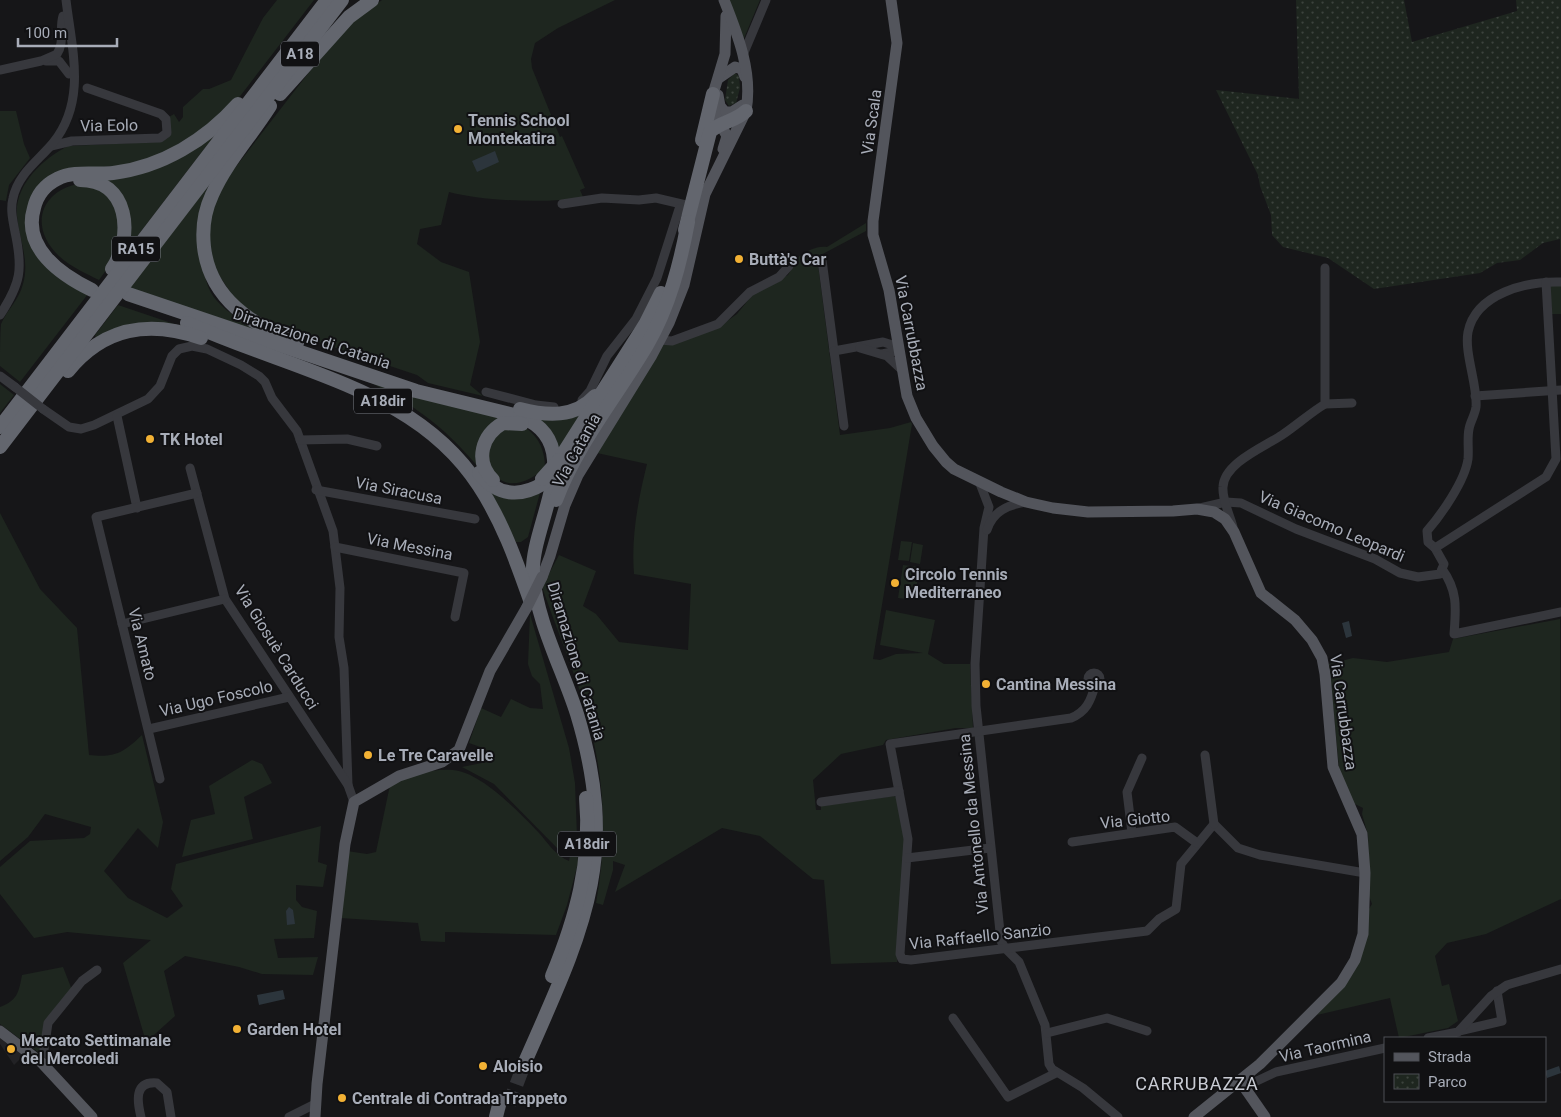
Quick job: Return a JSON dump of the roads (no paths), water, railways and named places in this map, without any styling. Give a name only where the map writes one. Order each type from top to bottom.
[{"type":"highway","points":[[314,16],[322,0]]},
{"type":"highway","points":[[265,97],[348,17],[372,0]]},
{"type":"highway","points":[[334,4],[265,97],[211,196],[205,214],[203,231],[209,268],[226,298],[251,321],[283,337],[387,381]]},
{"type":"highway","name":"A18","points":[[265,97],[303,31],[314,16],[334,4]]},
{"type":"highway","points":[[40,375],[62,336],[117,262],[124,239],[124,216],[120,203],[112,193],[95,182],[82,180],[69,182],[57,187],[44,201],[38,219],[41,236],[50,254],[62,265],[95,287],[58,270],[37,244],[32,231],[35,204],[42,191],[51,182],[64,176],[126,171],[160,160],[188,146],[222,121],[278,55],[303,31]]},
{"type":"highway","points":[[172,317],[334,372],[384,393],[420,414],[441,431],[484,481],[497,490],[509,494],[524,493],[543,481],[560,464],[657,310],[674,271],[715,86]]},
{"type":"highway","name":"RA15","points":[[0,447],[265,97]]},
{"type":"highway","name":"RA15","points":[[0,427],[265,97]]},
{"type":"highway","points":[[560,464],[646,323],[664,287],[707,139],[713,129],[739,118],[747,101]]},
{"type":"highway","points":[[576,712],[538,586],[540,552],[554,502],[567,474],[647,344],[659,321],[681,259],[686,212]]},
{"type":"highway","name":"Diramazione di Catania","points":[[126,297],[416,391],[522,417],[536,424],[546,434],[552,448],[555,469],[552,489],[535,543],[533,577],[545,623],[576,712],[595,793],[597,842],[593,877],[579,932],[520,1061],[570,929],[581,892],[587,841],[587,805],[580,762],[568,712],[539,622],[504,531],[479,485],[441,441],[399,410],[356,388],[237,344],[126,297]]},
{"type":"highway","points":[[0,452],[12,442],[61,379],[87,350],[111,336],[144,328],[173,330],[192,335],[399,410]]},
{"type":"highway","points":[[308,355],[350,364],[423,386],[548,414],[576,410],[589,402],[626,356]]},
{"type":"highway","points":[[539,622],[529,584],[527,559],[531,534],[546,480],[547,456],[540,437],[526,425],[508,422],[489,434],[483,444],[483,460],[487,473],[495,483],[518,489],[543,481]]},
{"type":"highway","points":[[496,1117],[505,1107]]},
{"type":"main road","name":"Via Catania","points":[[354,802],[399,776],[442,762],[459,750],[490,671],[542,577],[565,505],[578,475],[660,340],[684,285],[702,205],[712,176],[726,155],[747,101],[748,79],[743,55],[723,0]]},
{"type":"main road","points":[[712,176],[727,140],[721,124],[715,115],[715,86],[727,38],[723,0]]},
{"type":"main road","name":"Via Scala","points":[[876,249],[873,221],[897,43],[892,0]]},
{"type":"main road","points":[[732,67],[738,67],[745,75],[747,101],[737,110],[725,112],[720,106],[715,86],[732,67]]},
{"type":"main road","name":"Via Carrubbazza","points":[[876,249],[888,285],[907,396],[914,412],[940,456],[954,469],[1026,502],[1053,508],[1088,512],[1225,510],[1261,593],[1304,628],[1318,649],[1325,674],[1333,767],[1362,834],[1365,873],[1363,934],[1348,972],[1341,983],[1242,1084],[1194,1117]]},
{"type":"main road","points":[[315,1117],[345,844],[354,802]]},
{"type":"main road","points":[[0,1030],[42,1063],[92,1117]]},
{"type":"main road","points":[[1242,1084],[1265,1117]]},
{"type":"street","points":[[51,146],[68,108],[70,74],[61,0]]},
{"type":"street","points":[[0,315],[14,293],[20,266],[11,213],[14,194],[21,178],[51,146],[68,120],[74,95],[66,0]]},
{"type":"street","points":[[743,55],[766,0]]},
{"type":"street","points":[[0,70],[41,61],[60,50],[60,24],[63,16]]},
{"type":"street","points":[[41,61],[59,61],[70,74]]},
{"type":"street","name":"Via Eolo","points":[[51,146],[72,141],[160,138],[166,133],[166,119],[161,114],[87,88]]},
{"type":"street","points":[[562,204],[602,198],[639,200],[656,198],[686,212]]},
{"type":"street","name":"Via Catania","points":[[486,392],[550,407],[572,405],[583,399],[590,391],[606,356],[636,320],[657,278],[679,210],[686,212]]},
{"type":"street","points":[[822,260],[844,426]]},
{"type":"street","points":[[660,340],[672,341],[718,324],[750,292],[779,277],[789,266]]},
{"type":"street","points":[[1325,268],[1327,394],[1325,404]]},
{"type":"street","points":[[1435,548],[1546,477],[1551,471],[1557,450],[1557,390],[1546,282]]},
{"type":"street","name":"Via Giacomo Leopardi","points":[[1225,510],[1241,503],[1296,529],[1375,559],[1400,573],[1418,577],[1440,574],[1444,564],[1435,548],[1428,542],[1427,531],[1447,509],[1468,462],[1469,428],[1476,407],[1468,333],[1475,315],[1488,302],[1502,293],[1546,282],[1561,282]]},
{"type":"street","points":[[834,351],[860,348],[883,342],[892,333],[895,322]]},
{"type":"street","points":[[883,342],[899,347]]},
{"type":"street","points":[[0,376],[62,424],[74,428],[87,428],[117,416],[148,399],[160,386],[172,356],[179,349],[192,346],[207,350],[260,376],[265,382],[272,398],[297,430],[316,490],[331,523],[340,588],[339,637],[344,668],[348,785]]},
{"type":"street","points":[[882,354],[892,352],[899,347]]},
{"type":"street","points":[[860,348],[882,354],[894,360],[902,370]]},
{"type":"street","points":[[1475,396],[1557,390]]},
{"type":"street","points":[[1225,510],[1223,487],[1226,475],[1233,467],[1325,404],[1352,403]]},
{"type":"street","points":[[117,416],[137,508],[197,493]]},
{"type":"street","points":[[300,440],[347,439],[376,446]]},
{"type":"street","name":"Via Giosuè Carducci","points":[[190,468],[225,599],[348,785],[354,802]]},
{"type":"street","points":[[980,481],[989,507]]},
{"type":"street","name":"Via Siracusa","points":[[316,490],[475,519]]},
{"type":"street","points":[[989,507],[1001,492]]},
{"type":"street","points":[[999,512],[1001,492]]},
{"type":"street","points":[[985,540],[988,527],[999,512],[1006,507],[1026,502]]},
{"type":"street","name":"Via Antonello da Messina","points":[[989,507],[984,528],[985,540],[975,664],[978,731],[1001,941],[1005,948],[1019,962],[1047,1032],[1049,1064],[1056,1073]]},
{"type":"street","name":"Via Amato","points":[[137,508],[96,517],[160,779]]},
{"type":"street","name":"Via Messina","points":[[335,546],[464,573],[455,617]]},
{"type":"street","points":[[1442,569],[1452,581],[1455,596],[1454,634],[1561,612]]},
{"type":"street","points":[[122,624],[225,599]]},
{"type":"street","name":"Via Raffaello Sanzio","points":[[1094,685],[1087,707],[1078,715],[890,744],[907,831],[907,858],[900,954],[902,959],[911,960],[1005,948],[1016,949],[1147,931],[1158,919],[1176,909],[1181,864],[1197,842],[1214,824]]},
{"type":"street","name":"Via Ugo Foscolo","points":[[149,729],[289,697]]},
{"type":"street","points":[[1205,755],[1214,824],[1238,848],[1260,855],[1365,873]]},
{"type":"street","points":[[1132,833],[1127,792],[1142,758]]},
{"type":"street","points":[[821,802],[899,791]]},
{"type":"street","name":"Via Giotto","points":[[1072,842],[1175,827],[1197,842]]},
{"type":"street","points":[[907,858],[990,848]]},
{"type":"street","points":[[1458,1032],[1497,991],[1507,985],[1561,969]]},
{"type":"street","points":[[42,1063],[48,1023],[82,981],[97,970]]},
{"type":"street","points":[[1433,1037],[1502,1021],[1497,991]]},
{"type":"street","points":[[954,1018],[1008,1098],[1056,1073],[1083,1088],[1118,1117]]},
{"type":"street","points":[[1047,1032],[1107,1018],[1147,1031]]},
{"type":"street","name":"Via Taormina","points":[[1242,1084],[1276,1072],[1384,1048]]},
{"type":"street","points":[[141,1117],[138,1094],[141,1087],[151,1082],[157,1082],[167,1092],[171,1117]]},
{"type":"street","points":[[289,1117],[315,1104]]},
{"type":"tunnel","points":[[509,1104],[525,1062]]},
{"type":"place","name":"Tennis School Montekatira","points":[[458,129]]},
{"type":"place","name":"Buttà's Car","points":[[739,259]]},
{"type":"place","name":"TK Hotel","points":[[150,439]]},
{"type":"place","name":"Circolo Tennis Mediterraneo","points":[[895,583]]},
{"type":"place","name":"Cantina Messina","points":[[986,684]]},
{"type":"place","name":"Le Tre Caravelle","points":[[368,755]]},
{"type":"place","name":"Garden Hotel","points":[[237,1029]]},
{"type":"place","name":"Mercato Settimanale del Mercoledi","points":[[11,1049]]},
{"type":"place","name":"Aloisio","points":[[483,1066]]},
{"type":"place","name":"Centrale di Contrada Trappeto","points":[[342,1098]]},
{"type":"district","name":"CARRUBAZZA","points":[[1197,1084]]}]
